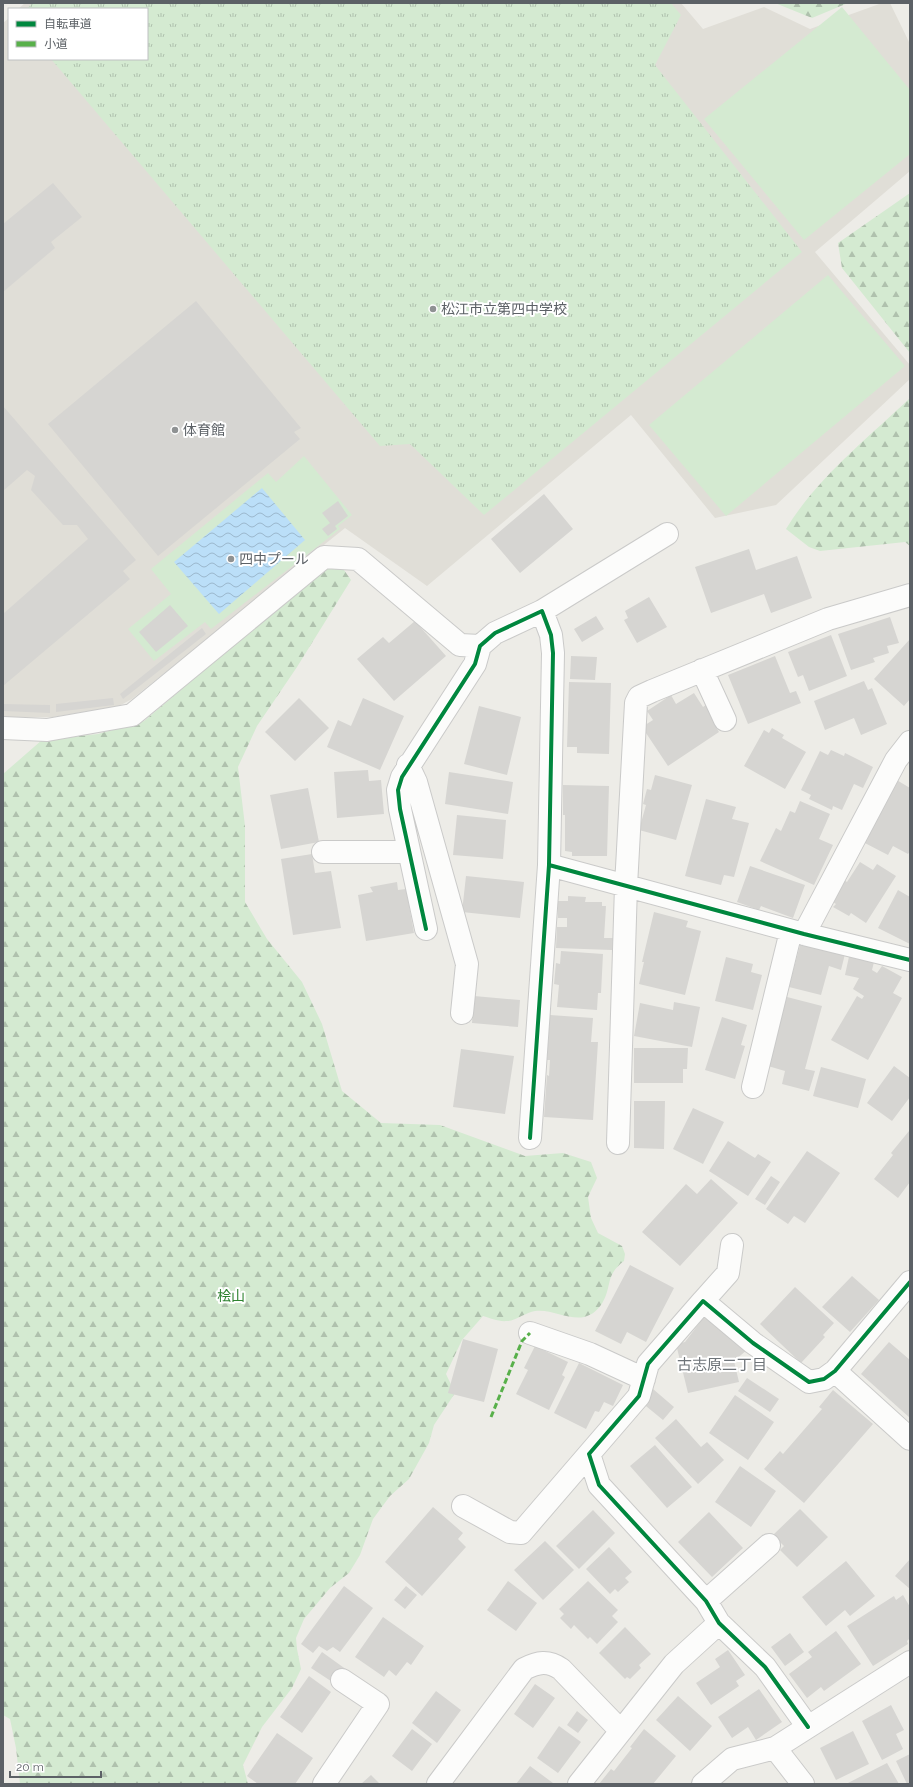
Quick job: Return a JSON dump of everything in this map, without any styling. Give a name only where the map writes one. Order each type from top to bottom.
[{"type":"street","points":[[426,929],[409,852],[398,790],[408,765],[475,664],[480,646],[495,633],[542,612],[667,534]]},
{"type":"street","points":[[3,728],[47,730],[132,714],[324,557],[358,559],[460,645],[480,646]]},
{"type":"street","points":[[618,1143],[626,886],[636,703],[639,697],[828,619],[910,595]]},
{"type":"street","points":[[530,1138],[549,865],[553,653],[551,635],[542,612]]},
{"type":"street","points":[[702,670],[724,720]]},
{"type":"street","points":[[753,1087],[797,932],[896,760],[910,742]]},
{"type":"street","points":[[408,765],[416,782],[467,964],[462,1014]]},
{"type":"street","points":[[323,852],[409,852]]},
{"type":"street","points":[[549,865],[797,932],[910,960]]},
{"type":"street","points":[[463,1506],[510,1532],[521,1533],[639,1396],[648,1364],[728,1273],[732,1245]]},
{"type":"street","points":[[703,1301],[753,1343],[809,1382],[824,1379],[835,1371],[910,1282]]},
{"type":"street","points":[[530,1333],[590,1354],[644,1379]]},
{"type":"street","points":[[835,1371],[910,1439]]},
{"type":"street","points":[[589,1454],[599,1485],[706,1601],[719,1623],[765,1667],[808,1727]]},
{"type":"street","points":[[706,1601],[768,1545]]},
{"type":"street","points":[[579,1784],[674,1664],[719,1623]]},
{"type":"street","points":[[703,1784],[732,1759],[775,1748],[910,1662]]},
{"type":"street","points":[[438,1784],[524,1669],[534,1664],[553,1664],[561,1669],[620,1732]]},
{"type":"street","points":[[324,1784],[378,1704],[342,1680]]},
{"type":"street","points":[[775,1748],[803,1784]]},
{"type":"shaded area","name":"松江市立第四中学校","points":[[25,3],[681,3],[703,29],[764,7],[810,29],[882,3],[890,3],[910,44],[910,171],[815,252],[910,365],[910,379],[776,505],[715,518],[631,415],[427,586],[345,528],[132,699],[119,706],[53,717],[3,717],[3,23],[8,19],[8,60],[148,60],[148,8],[19,8]]},
{"type":"green space","points":[[32,3],[671,3],[681,15],[655,65],[802,252],[484,515],[410,444],[380,446],[52,60],[148,60],[148,8],[28,8]]},
{"type":"green space","points":[[775,3],[848,3],[812,18]]},
{"type":"green space","points":[[842,7],[910,90],[910,154],[804,240],[704,119]]},
{"type":"green space","points":[[910,193],[910,353],[842,268],[838,243]]},
{"type":"green space","points":[[828,275],[905,366],[726,516],[649,425]]},
{"type":"green space","points":[[910,398],[910,546],[905,542],[820,551],[809,547],[786,529],[798,510],[828,476]]},
{"type":"green space","name":"四中プール","points":[[304,456],[352,515],[338,526],[340,529],[211,629],[205,622],[154,661],[128,629],[171,594],[151,569],[268,473],[276,482]]},
{"type":"green space","name":"桧山","points":[[334,563],[344,570],[351,580],[297,667],[257,726],[238,767],[245,826],[245,902],[267,939],[302,982],[322,1024],[342,1091],[381,1123],[440,1125],[525,1156],[563,1153],[591,1162],[597,1178],[588,1197],[591,1218],[598,1233],[622,1246],[625,1254],[624,1261],[618,1266],[611,1277],[605,1299],[594,1313],[578,1318],[552,1312],[535,1311],[510,1321],[498,1320],[483,1316],[462,1340],[446,1374],[455,1393],[434,1425],[429,1443],[409,1479],[390,1496],[373,1519],[360,1555],[349,1573],[330,1588],[304,1619],[296,1638],[301,1669],[292,1688],[262,1727],[243,1765],[248,1784],[20,1784],[16,1748],[10,1719],[3,1715],[3,774],[42,740],[98,734],[144,721],[189,683],[280,597]]},
{"type":"water","points":[[262,488],[305,540],[219,614],[174,562]]},
{"type":"building","points":[[53,183],[82,217],[51,242],[55,248],[3,292],[3,224]]},
{"type":"building","name":"体育館","points":[[196,301],[301,428],[294,432],[300,439],[158,556],[48,424]]},
{"type":"building","points":[[3,406],[136,560],[123,571],[130,579],[3,686],[3,614],[88,539],[77,525],[63,525],[31,490],[35,476],[27,470],[3,491]]},
{"type":"building","points":[[544,494],[573,529],[520,573],[491,539]]},
{"type":"building","points":[[338,501],[348,516],[335,526],[337,529],[328,536],[322,529],[330,523],[322,513]]},
{"type":"building","points":[[749,549],[756,570],[797,556],[812,598],[771,613],[764,594],[711,613],[695,567]]},
{"type":"building","points":[[649,597],[667,627],[637,643],[624,620],[628,618],[625,611]]},
{"type":"building","points":[[170,605],[188,626],[156,652],[139,632]]},
{"type":"building","points":[[596,616],[604,629],[582,642],[574,629]]},
{"type":"building","points":[[890,617],[899,643],[887,646],[889,653],[873,658],[875,662],[851,670],[838,634]]},
{"type":"building","points":[[415,621],[446,656],[394,701],[357,659],[383,637],[389,643]]},
{"type":"building","points":[[202,628],[206,634],[123,699],[120,694]]},
{"type":"building","points":[[831,635],[847,676],[809,691],[803,675],[798,677],[788,652]]},
{"type":"building","points":[[910,639],[910,699],[904,706],[874,679]]},
{"type":"building","points":[[571,656],[597,657],[595,680],[570,679]]},
{"type":"building","points":[[775,656],[790,693],[796,691],[801,703],[748,724],[728,675]]},
{"type":"building","points":[[864,681],[868,690],[872,688],[887,724],[861,735],[854,718],[825,730],[814,701]]},
{"type":"building","points":[[569,682],[611,683],[609,754],[577,753],[577,747],[567,747]]},
{"type":"building","points":[[694,693],[703,707],[707,704],[718,721],[714,724],[719,732],[668,766],[642,727],[653,720],[647,711],[671,695],[676,704]]},
{"type":"building","points":[[113,698],[114,705],[56,712],[56,704]]},
{"type":"building","points":[[299,698],[329,728],[295,761],[265,732]]},
{"type":"building","points":[[363,698],[404,716],[380,770],[327,747],[338,720],[351,726]]},
{"type":"building","points":[[3,704],[50,705],[50,713],[3,711]]},
{"type":"building","points":[[479,706],[521,717],[507,775],[464,764]]},
{"type":"building","points":[[772,728],[784,735],[782,738],[806,752],[785,789],[744,766],[764,730],[769,733]]},
{"type":"building","points":[[831,750],[844,756],[845,753],[873,767],[863,788],[854,784],[842,810],[833,806],[832,810],[809,799],[811,795],[801,790],[820,751],[828,755]]},
{"type":"building","points":[[368,770],[369,781],[381,780],[384,814],[337,818],[334,772]]},
{"type":"building","points":[[449,772],[513,782],[508,814],[445,804]]},
{"type":"building","points":[[655,775],[692,785],[676,840],[639,830],[646,805],[643,804],[647,789],[651,790]]},
{"type":"building","points":[[895,779],[910,788],[910,851],[908,854],[893,846],[888,855],[861,841]]},
{"type":"building","points":[[563,785],[609,786],[607,856],[572,856],[572,852],[565,851]]},
{"type":"building","points":[[308,788],[319,842],[281,849],[270,795]]},
{"type":"building","points":[[706,799],[736,807],[732,819],[749,823],[734,877],[724,875],[721,885],[685,876]]},
{"type":"building","points":[[800,801],[830,814],[819,839],[833,845],[814,885],[760,861],[776,828],[781,831],[790,811],[795,813]]},
{"type":"building","points":[[457,815],[506,820],[503,859],[453,855]]},
{"type":"building","points":[[312,854],[315,873],[331,871],[341,928],[293,935],[281,859]]},
{"type":"building","points":[[860,862],[873,870],[877,864],[896,876],[866,923],[851,913],[849,916],[833,907],[836,904],[828,899],[841,878],[847,882]]},
{"type":"building","points":[[750,866],[805,885],[793,918],[761,906],[759,910],[737,902]]},
{"type":"building","points":[[466,876],[524,882],[520,918],[462,912]]},
{"type":"building","points":[[397,882],[398,890],[406,889],[414,933],[366,941],[358,895],[373,892],[370,887]]},
{"type":"building","points":[[898,890],[910,897],[910,944],[878,928]]},
{"type":"building","points":[[568,896],[586,897],[585,902],[602,902],[602,906],[606,906],[604,938],[613,938],[612,950],[556,948],[557,927],[567,927],[567,918],[558,918],[558,901],[568,901]]},
{"type":"building","points":[[654,912],[688,921],[686,927],[701,931],[685,995],[639,984],[644,962],[642,962]]},
{"type":"building","points":[[802,938],[846,950],[841,970],[829,966],[821,995],[789,987]]},
{"type":"building","points":[[561,951],[603,954],[601,993],[598,993],[597,1010],[557,1007],[559,985],[554,984],[556,963],[560,964]]},
{"type":"building","points":[[850,952],[875,958],[872,970],[877,973],[882,966],[902,977],[893,993],[902,998],[868,1060],[831,1040],[857,996],[862,999],[864,996],[853,989],[859,978],[845,975]]},
{"type":"building","points":[[726,957],[753,964],[751,972],[762,975],[753,1010],[715,1001]]},
{"type":"building","points":[[474,996],[520,1000],[518,1027],[472,1023]]},
{"type":"building","points":[[787,997],[822,1006],[805,1069],[815,1071],[809,1091],[782,1084],[785,1071],[768,1066]]},
{"type":"building","points":[[674,1002],[700,1007],[692,1047],[634,1036],[640,1003],[673,1010]]},
{"type":"building","points":[[550,1015],[593,1018],[591,1042],[598,1042],[593,1120],[544,1117],[547,1075],[549,1076],[550,1060],[547,1060]]},
{"type":"building","points":[[722,1017],[747,1025],[741,1045],[745,1046],[735,1079],[705,1070]]},
{"type":"building","points":[[634,1048],[688,1048],[687,1069],[683,1069],[683,1083],[634,1083]]},
{"type":"building","points":[[461,1049],[514,1056],[505,1114],[453,1107]]},
{"type":"building","points":[[894,1066],[910,1078],[910,1097],[892,1121],[867,1103]]},
{"type":"building","points":[[821,1067],[866,1079],[858,1108],[813,1096]]},
{"type":"building","points":[[634,1101],[665,1101],[664,1149],[634,1148]]},
{"type":"building","points":[[693,1108],[724,1122],[703,1164],[673,1149]]},
{"type":"building","points":[[909,1131],[910,1182],[898,1198],[874,1179],[893,1155],[891,1153]]},
{"type":"building","points":[[728,1141],[755,1158],[758,1154],[771,1162],[748,1196],[709,1171]]},
{"type":"building","points":[[807,1151],[840,1173],[805,1223],[794,1216],[788,1224],[766,1209]]},
{"type":"building","points":[[771,1176],[780,1182],[765,1205],[755,1199]]},
{"type":"building","points":[[711,1179],[738,1203],[680,1266],[642,1232],[686,1184],[697,1194]]},
{"type":"building","points":[[630,1265],[674,1288],[646,1342],[627,1332],[621,1344],[595,1331]]},
{"type":"building","points":[[852,1276],[879,1300],[850,1332],[822,1307]]},
{"type":"building","points":[[795,1287],[834,1323],[823,1335],[825,1337],[801,1363],[760,1324]]},
{"type":"building","points":[[704,1317],[748,1349],[734,1361],[739,1382],[688,1393],[676,1344],[685,1342]]},
{"type":"building","points":[[463,1339],[498,1349],[484,1402],[448,1393]]},
{"type":"building","points":[[889,1342],[910,1360],[910,1418],[861,1374]]},
{"type":"building","points":[[535,1346],[568,1362],[562,1375],[565,1377],[549,1410],[516,1394],[528,1370],[524,1368]]},
{"type":"building","points":[[579,1363],[623,1385],[613,1406],[604,1402],[599,1412],[595,1411],[586,1429],[554,1413]]},
{"type":"building","points":[[747,1378],[779,1399],[770,1412],[738,1391]]},
{"type":"building","points":[[653,1389],[674,1407],[663,1420],[641,1402]]},
{"type":"building","points":[[833,1390],[873,1424],[804,1503],[764,1469],[780,1451],[783,1454],[822,1409],[819,1407]]},
{"type":"building","points":[[735,1395],[774,1422],[748,1460],[709,1433]]},
{"type":"building","points":[[676,1419],[701,1447],[707,1442],[724,1460],[698,1484],[655,1438]]},
{"type":"building","points":[[655,1445],[692,1487],[667,1508],[630,1466]]},
{"type":"building","points":[[740,1466],[776,1491],[751,1527],[715,1502]]},
{"type":"building","points":[[433,1507],[463,1533],[458,1539],[466,1547],[422,1596],[385,1562]]},
{"type":"building","points":[[800,1509],[828,1537],[797,1567],[780,1550],[784,1546],[773,1535]]},
{"type":"building","points":[[593,1510],[615,1533],[579,1569],[556,1546]]},
{"type":"building","points":[[709,1512],[743,1548],[712,1577],[678,1542]]},
{"type":"building","points":[[545,1541],[574,1570],[543,1600],[514,1570]]},
{"type":"building","points":[[609,1547],[632,1572],[625,1578],[629,1582],[618,1592],[615,1589],[610,1594],[586,1569]]},
{"type":"building","points":[[910,1559],[910,1589],[895,1576]]},
{"type":"building","points":[[846,1561],[875,1596],[850,1616],[845,1610],[826,1626],[802,1597]]},
{"type":"building","points":[[508,1581],[537,1603],[516,1631],[487,1610]]},
{"type":"building","points":[[588,1581],[618,1610],[612,1616],[618,1622],[597,1644],[590,1637],[588,1639],[574,1625],[571,1629],[560,1618],[564,1614],[559,1609]]},
{"type":"building","points":[[344,1586],[373,1608],[340,1652],[333,1647],[327,1651],[319,1646],[313,1653],[301,1644]]},
{"type":"building","points":[[406,1586],[417,1595],[405,1609],[394,1600]]},
{"type":"building","points":[[903,1595],[910,1607],[910,1638],[907,1641],[908,1644],[873,1666],[847,1626],[894,1596],[896,1600]]},
{"type":"building","points":[[383,1617],[424,1646],[411,1665],[407,1662],[396,1676],[389,1670],[384,1677],[355,1657]]},
{"type":"building","points":[[625,1627],[651,1654],[639,1665],[641,1668],[630,1679],[627,1677],[625,1679],[599,1653]]},
{"type":"building","points":[[836,1631],[861,1664],[824,1691],[821,1687],[807,1698],[789,1674],[812,1657],[808,1652]]},
{"type":"building","points":[[790,1633],[804,1652],[785,1666],[771,1647]]},
{"type":"building","points":[[728,1650],[745,1675],[736,1681],[739,1686],[711,1705],[696,1683],[720,1667],[715,1659]]},
{"type":"building","points":[[322,1652],[347,1670],[337,1685],[311,1668]]},
{"type":"building","points":[[309,1676],[331,1692],[302,1733],[280,1717]]},
{"type":"building","points":[[535,1684],[555,1698],[533,1728],[514,1714]]},
{"type":"building","points":[[759,1689],[782,1722],[756,1740],[748,1727],[732,1738],[718,1717]]},
{"type":"building","points":[[436,1691],[461,1710],[437,1743],[412,1723]]},
{"type":"building","points":[[678,1696],[712,1726],[690,1751],[656,1720]]},
{"type":"building","points":[[891,1705],[904,1730],[896,1734],[903,1749],[882,1760],[862,1721]]},
{"type":"building","points":[[577,1711],[588,1720],[578,1733],[567,1725]]},
{"type":"building","points":[[559,1726],[581,1742],[558,1773],[537,1758]]},
{"type":"building","points":[[412,1729],[432,1744],[412,1771],[392,1756]]},
{"type":"building","points":[[644,1729],[676,1756],[653,1784],[599,1784],[611,1769],[614,1771],[632,1748],[630,1747]]},
{"type":"building","points":[[853,1731],[869,1764],[836,1780],[820,1748]]},
{"type":"building","points":[[277,1733],[313,1758],[295,1784],[258,1784],[247,1776]]},
{"type":"building","points":[[910,1754],[910,1784],[907,1784],[896,1761]]},
{"type":"building","points":[[887,1763],[899,1784],[846,1784]]},
{"type":"building","points":[[530,1766],[553,1783],[516,1784]]},
{"type":"building","points":[[371,1775],[380,1784],[361,1784]]},
{"type":"marked path","points":[[491,1417],[522,1341],[530,1333]]},
{"type":"cycle path","points":[[426,929],[400,809],[398,790],[402,777],[475,664],[480,646],[495,633],[542,611],[551,635],[553,653],[549,865],[530,1138]]},
{"type":"cycle path","points":[[549,865],[804,934],[910,960]]},
{"type":"cycle path","points":[[808,1727],[765,1667],[719,1623],[706,1601],[599,1485],[589,1454],[639,1396],[648,1364],[703,1301],[753,1343],[809,1382],[824,1379],[835,1371],[910,1282]]},
{"type":"place","name":"松江市立第四中学校","points":[[433,309]]},
{"type":"place","name":"体育館","points":[[175,430]]},
{"type":"place","name":"四中プール","points":[[231,559]]},
{"type":"district","name":"古志原二丁目","points":[[722,1365]]}]
